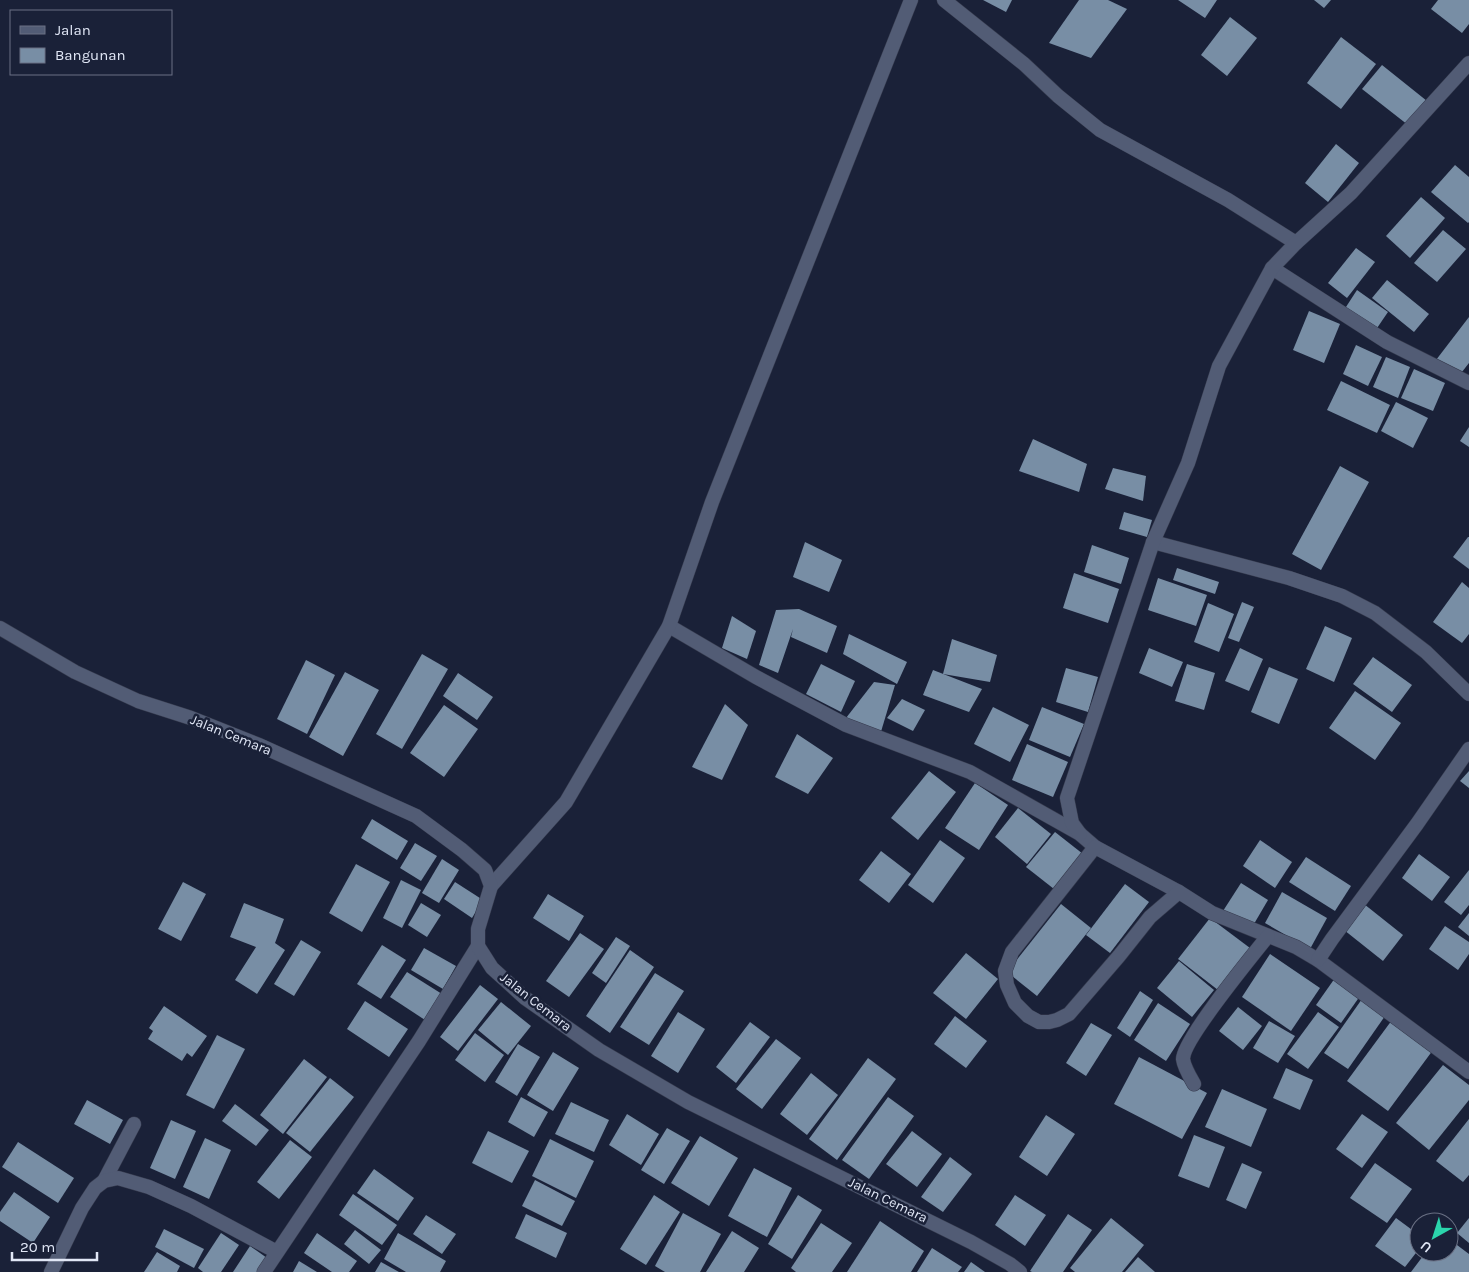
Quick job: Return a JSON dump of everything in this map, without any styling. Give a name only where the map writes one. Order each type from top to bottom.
[{"type":"street","points":[[264,1272],[419,1041],[478,946],[478,930],[491,886],[566,802],[669,626],[712,502],[911,0]]},
{"type":"street","points":[[944,0],[1024,64],[1058,96],[1100,130],[1228,200],[1296,243]]},
{"type":"street","points":[[1080,834],[1072,823],[1067,798],[1152,542],[1188,464],[1219,366],[1272,268],[1296,243],[1351,193],[1469,63]]},
{"type":"street","points":[[1272,268],[1386,342],[1469,383]]},
{"type":"street","points":[[1152,542],[1289,578],[1342,596],[1375,613],[1426,652],[1469,694]]},
{"type":"street","points":[[669,626],[756,677],[846,725],[970,772],[1080,834],[1095,847],[1179,892],[1212,913],[1296,947],[1318,960],[1469,1072]]},
{"type":"street","name":"Jalan Cemara","points":[[0,628],[75,672],[138,701],[191,718],[259,745],[416,816],[462,850],[485,870],[491,886]]},
{"type":"street","points":[[1318,960],[1469,749]]},
{"type":"street","points":[[1095,847],[1012,952],[1005,971],[1006,985],[1015,1003],[1039,1022],[1057,1020],[1069,1014],[1150,917],[1179,892]]},
{"type":"street","points":[[1194,1084],[1183,1059],[1195,1031],[1268,936]]},
{"type":"street","name":"Jalan Cemara","points":[[478,946],[492,968],[525,998],[599,1050],[688,1102],[971,1242],[1010,1264],[1020,1272]]},
{"type":"street","points":[[51,1272],[82,1208],[95,1188],[104,1181],[134,1124]]},
{"type":"street","points":[[104,1181],[118,1178],[149,1187],[191,1206],[277,1252]]},
{"type":"building","points":[[983,0],[1012,0],[1006,12]]},
{"type":"building","points":[[1079,0],[1108,0],[1127,9],[1091,58],[1049,43]]},
{"type":"building","points":[[1178,0],[1217,0],[1205,18]]},
{"type":"building","points":[[1314,0],[1331,0],[1324,8]]},
{"type":"building","points":[[1438,0],[1469,0],[1469,24],[1462,33],[1431,9]]},
{"type":"building","points":[[1230,17],[1257,38],[1227,76],[1201,55]]},
{"type":"building","points":[[1341,37],[1376,64],[1341,109],[1307,83]]},
{"type":"building","points":[[1382,65],[1427,101],[1408,125],[1362,89]]},
{"type":"building","points":[[1336,144],[1359,163],[1328,202],[1305,183]]},
{"type":"building","points":[[1455,165],[1469,177],[1468,223],[1431,192]]},
{"type":"building","points":[[1421,197],[1445,218],[1410,258],[1386,236]]},
{"type":"building","points":[[1443,230],[1466,249],[1437,282],[1414,263]]},
{"type":"building","points":[[1356,248],[1375,262],[1347,298],[1328,283]]},
{"type":"building","points":[[1387,280],[1429,314],[1414,332],[1372,298]]},
{"type":"building","points":[[1357,290],[1388,312],[1375,331],[1344,310]]},
{"type":"building","points":[[1309,311],[1340,324],[1324,363],[1293,350]]},
{"type":"building","points":[[1469,317],[1469,363],[1458,377],[1436,360]]},
{"type":"building","points":[[1356,345],[1382,357],[1368,386],[1343,374]]},
{"type":"building","points":[[1386,357],[1410,367],[1398,398],[1373,387]]},
{"type":"building","points":[[1414,369],[1445,383],[1433,411],[1401,398]]},
{"type":"building","points":[[1341,381],[1390,405],[1377,433],[1327,410]]},
{"type":"building","points":[[1396,402],[1428,418],[1413,448],[1381,431]]},
{"type":"building","points":[[1469,427],[1469,447],[1460,441]]},
{"type":"building","points":[[1033,439],[1087,464],[1079,492],[1019,471]]},
{"type":"building","points":[[1340,466],[1369,482],[1321,570],[1292,554]]},
{"type":"building","points":[[1113,468],[1146,476],[1143,501],[1105,489]]},
{"type":"building","points":[[1124,512],[1152,520],[1147,537],[1119,529]]},
{"type":"building","points":[[1469,537],[1469,569],[1453,557]]},
{"type":"building","points":[[805,542],[842,560],[829,592],[793,577]]},
{"type":"building","points":[[1092,545],[1129,558],[1121,584],[1084,572]]},
{"type":"building","points":[[1177,568],[1219,582],[1215,594],[1173,580]]},
{"type":"building","points":[[1074,573],[1119,589],[1108,623],[1063,608]]},
{"type":"building","points":[[1158,578],[1207,595],[1196,626],[1148,610]]},
{"type":"building","points":[[1462,582],[1469,588],[1469,634],[1462,643],[1433,622]]},
{"type":"building","points":[[1242,602],[1254,607],[1239,642],[1228,638]]},
{"type":"building","points":[[1208,603],[1234,614],[1219,652],[1194,642]]},
{"type":"building","points":[[799,609],[837,626],[827,653],[791,637],[793,629],[778,673],[759,665],[776,610]]},
{"type":"building","points":[[732,616],[756,631],[747,659],[722,648]]},
{"type":"building","points":[[1325,626],[1352,638],[1334,682],[1306,669]]},
{"type":"building","points":[[849,634],[907,662],[897,684],[843,654]]},
{"type":"building","points":[[952,639],[997,655],[990,682],[943,674]]},
{"type":"building","points":[[1149,648],[1183,662],[1172,687],[1139,673]]},
{"type":"building","points":[[1240,648],[1263,659],[1249,691],[1225,681]]},
{"type":"building","points":[[422,654],[448,669],[402,749],[376,734]]},
{"type":"building","points":[[1373,657],[1412,685],[1392,712],[1353,684]]},
{"type":"building","points":[[306,660],[335,675],[307,734],[277,719]]},
{"type":"building","points":[[821,664],[855,681],[841,712],[806,694]]},
{"type":"building","points":[[1187,664],[1215,673],[1204,710],[1175,701]]},
{"type":"building","points":[[1269,667],[1298,679],[1279,724],[1251,712]]},
{"type":"building","points":[[1066,668],[1098,677],[1088,712],[1056,702]]},
{"type":"building","points":[[933,670],[982,689],[969,712],[923,695]]},
{"type":"building","points":[[345,672],[379,690],[343,756],[309,737]]},
{"type":"building","points":[[458,673],[493,697],[477,720],[443,696]]},
{"type":"building","points":[[874,682],[895,685],[880,735],[846,718]]},
{"type":"building","points":[[1355,691],[1401,723],[1375,760],[1329,728]]},
{"type":"building","points":[[902,699],[925,710],[913,731],[887,718]]},
{"type":"building","points":[[725,704],[748,725],[722,780],[692,767]]},
{"type":"building","points":[[444,705],[478,729],[444,777],[410,753]]},
{"type":"building","points":[[993,707],[1029,725],[1010,762],[974,744]]},
{"type":"building","points":[[1042,707],[1084,724],[1070,757],[1029,740]]},
{"type":"building","points":[[797,734],[833,758],[808,794],[775,777]]},
{"type":"building","points":[[1027,744],[1068,762],[1053,797],[1012,780]]},
{"type":"building","points":[[929,771],[956,792],[918,840],[891,818]]},
{"type":"building","points":[[1469,771],[1469,788],[1460,781]]},
{"type":"building","points":[[975,783],[1008,805],[979,850],[945,828]]},
{"type":"building","points":[[1018,808],[1051,834],[1027,864],[995,837]]},
{"type":"building","points":[[372,819],[408,841],[397,860],[361,838]]},
{"type":"building","points":[[1055,832],[1083,854],[1054,889],[1026,867]]},
{"type":"building","points":[[940,840],[965,858],[933,903],[908,885]]},
{"type":"building","points":[[1260,840],[1292,862],[1275,888],[1243,866]]},
{"type":"building","points":[[415,843],[437,856],[421,881],[400,868]]},
{"type":"building","points":[[881,851],[911,874],[889,903],[859,880]]},
{"type":"building","points":[[1419,854],[1450,877],[1432,901],[1402,878]]},
{"type":"building","points":[[1306,857],[1351,886],[1335,911],[1289,882]]},
{"type":"building","points":[[442,859],[459,870],[439,903],[422,893]]},
{"type":"building","points":[[356,864],[390,882],[362,932],[329,913]]},
{"type":"building","points":[[1469,870],[1469,905],[1461,915],[1444,902]]},
{"type":"building","points":[[401,880],[421,890],[402,928],[383,918]]},
{"type":"building","points":[[183,882],[206,894],[181,941],[158,929]]},
{"type":"building","points":[[455,882],[483,900],[472,918],[444,899]]},
{"type":"building","points":[[1241,883],[1268,900],[1251,929],[1223,911]]},
{"type":"building","points":[[1125,884],[1149,902],[1110,953],[1086,935]]},
{"type":"building","points":[[1282,892],[1327,918],[1310,949],[1265,923]]},
{"type":"building","points":[[548,894],[584,916],[569,941],[533,918]]},
{"type":"building","points":[[244,903],[284,919],[275,943],[285,950],[257,994],[235,980],[256,947],[230,937]]},
{"type":"building","points":[[421,903],[441,915],[427,937],[408,925]]},
{"type":"building","points":[[1061,904],[1091,928],[1037,996],[1007,972]]},
{"type":"building","points":[[1364,904],[1403,935],[1383,961],[1344,930]]},
{"type":"building","points":[[1469,913],[1469,936],[1458,927]]},
{"type":"building","points":[[1210,918],[1250,948],[1218,990],[1178,959]]},
{"type":"building","points":[[1445,926],[1469,942],[1469,954],[1458,970],[1429,949]]},
{"type":"building","points":[[580,933],[604,949],[569,997],[546,981]]},
{"type":"building","points":[[616,937],[630,946],[606,983],[592,973]]},
{"type":"building","points":[[301,940],[321,952],[294,996],[274,984]]},
{"type":"building","points":[[382,945],[406,960],[381,999],[357,984]]},
{"type":"building","points":[[424,948],[456,966],[443,989],[411,970]]},
{"type":"building","points":[[630,950],[654,967],[610,1033],[586,1016]]},
{"type":"building","points":[[966,953],[998,979],[966,1019],[933,993]]},
{"type":"building","points":[[1270,954],[1320,988],[1291,1031],[1242,997]]},
{"type":"building","points":[[1179,961],[1214,990],[1192,1017],[1157,988]]},
{"type":"building","points":[[407,972],[442,994],[425,1020],[390,997]]},
{"type":"building","points":[[655,973],[684,991],[649,1045],[620,1027]]},
{"type":"building","points":[[1335,978],[1360,996],[1341,1023],[1316,1005]]},
{"type":"building","points":[[480,985],[498,999],[458,1051],[440,1037]]},
{"type":"building","points":[[1140,991],[1153,1000],[1130,1037],[1117,1028]]},
{"type":"building","points":[[1362,999],[1385,1016],[1348,1069],[1324,1053]]},
{"type":"building","points":[[365,1001],[408,1029],[389,1057],[347,1029]]},
{"type":"building","points":[[501,1002],[531,1026],[508,1055],[478,1030]]},
{"type":"building","points":[[1158,1003],[1190,1024],[1166,1061],[1134,1040]]},
{"type":"building","points":[[164,1006],[207,1036],[192,1057],[187,1053],[182,1061],[148,1039],[153,1031],[149,1028]]},
{"type":"building","points":[[1238,1007],[1262,1026],[1243,1050],[1219,1031]]},
{"type":"building","points":[[678,1012],[705,1029],[678,1073],[651,1056]]},
{"type":"building","points":[[1318,1012],[1339,1027],[1308,1069],[1287,1054]]},
{"type":"building","points":[[955,1016],[987,1041],[966,1068],[934,1044]]},
{"type":"building","points":[[1392,1020],[1433,1050],[1388,1111],[1347,1081]]},
{"type":"building","points":[[1269,1021],[1295,1036],[1278,1063],[1253,1048]]},
{"type":"building","points":[[750,1022],[770,1037],[736,1083],[716,1067]]},
{"type":"building","points":[[1091,1023],[1112,1035],[1086,1076],[1066,1063]]},
{"type":"building","points":[[475,1033],[504,1055],[485,1082],[455,1060]]},
{"type":"building","points":[[217,1035],[245,1049],[214,1109],[186,1095]]},
{"type":"building","points":[[776,1039],[801,1058],[762,1109],[736,1089]]},
{"type":"building","points":[[518,1044],[540,1057],[517,1096],[495,1082]]},
{"type":"building","points":[[553,1052],[579,1068],[553,1111],[527,1095]]},
{"type":"building","points":[[1139,1057],[1207,1093],[1182,1139],[1114,1104]]},
{"type":"building","points":[[868,1058],[896,1079],[837,1160],[809,1139]]},
{"type":"building","points":[[304,1059],[327,1077],[283,1134],[260,1115]]},
{"type":"building","points":[[1443,1065],[1469,1085],[1469,1100],[1429,1150],[1396,1123]]},
{"type":"building","points":[[1286,1068],[1313,1080],[1300,1110],[1273,1098]]},
{"type":"building","points":[[811,1073],[838,1095],[807,1135],[780,1114]]},
{"type":"building","points":[[330,1078],[354,1097],[310,1152],[286,1133]]},
{"type":"building","points":[[1222,1089],[1267,1109],[1251,1147],[1205,1127]]},
{"type":"building","points":[[521,1097],[548,1112],[534,1137],[508,1122]]},
{"type":"building","points":[[888,1097],[914,1116],[869,1179],[842,1160]]},
{"type":"building","points":[[87,1100],[123,1120],[110,1144],[74,1124]]},
{"type":"building","points":[[571,1102],[609,1120],[594,1152],[555,1134]]},
{"type":"building","points":[[235,1104],[269,1130],[256,1146],[222,1121]]},
{"type":"building","points":[[627,1114],[659,1134],[641,1165],[609,1145]]},
{"type":"building","points":[[1362,1114],[1388,1132],[1362,1168],[1336,1149]]},
{"type":"building","points":[[1046,1115],[1075,1134],[1047,1176],[1019,1157]]},
{"type":"building","points":[[1469,1119],[1469,1175],[1463,1182],[1436,1161]]},
{"type":"building","points":[[171,1120],[196,1131],[175,1179],[150,1168]]},
{"type":"building","points":[[667,1128],[690,1141],[664,1184],[641,1170]]},
{"type":"building","points":[[488,1131],[529,1151],[512,1183],[472,1163]]},
{"type":"building","points":[[912,1131],[942,1154],[917,1187],[886,1164]]},
{"type":"building","points":[[1194,1135],[1225,1147],[1209,1188],[1178,1176]]},
{"type":"building","points":[[700,1136],[738,1158],[709,1206],[671,1183]]},
{"type":"building","points":[[205,1138],[231,1150],[209,1199],[183,1187]]},
{"type":"building","points":[[550,1139],[594,1161],[576,1198],[532,1176]]},
{"type":"building","points":[[290,1140],[312,1157],[279,1199],[257,1182]]},
{"type":"building","points":[[18,1142],[74,1178],[58,1203],[2,1167]]},
{"type":"building","points":[[950,1157],[972,1174],[943,1212],[921,1197]]},
{"type":"building","points":[[1242,1163],[1262,1172],[1246,1209],[1226,1200]]},
{"type":"building","points":[[1375,1163],[1412,1189],[1387,1223],[1350,1198]]},
{"type":"building","points":[[754,1168],[792,1188],[767,1237],[728,1216]]},
{"type":"building","points":[[374,1169],[414,1198],[398,1221],[357,1193]]},
{"type":"building","points":[[535,1180],[575,1201],[562,1226],[522,1206]]},
{"type":"building","points":[[14,1192],[50,1217],[33,1243],[0,1221],[0,1212]]},
{"type":"building","points":[[353,1194],[397,1225],[382,1245],[339,1215]]},
{"type":"building","points":[[654,1195],[680,1212],[646,1265],[620,1249]]},
{"type":"building","points":[[798,1195],[822,1210],[792,1259],[768,1244]]},
{"type":"building","points":[[1015,1195],[1046,1215],[1025,1246],[995,1225]]},
{"type":"building","points":[[683,1213],[721,1234],[700,1272],[665,1272],[655,1266]]},
{"type":"building","points":[[526,1214],[567,1233],[556,1258],[515,1238]]},
{"type":"building","points":[[1068,1214],[1092,1230],[1063,1272],[1030,1271]]},
{"type":"building","points":[[426,1215],[456,1234],[442,1254],[413,1234]]},
{"type":"building","points":[[1111,1218],[1144,1245],[1122,1272],[1075,1272],[1070,1268]]},
{"type":"building","points":[[1396,1218],[1409,1228],[1409,1262],[1405,1267],[1375,1246]]},
{"type":"building","points":[[1469,1218],[1469,1243],[1459,1235],[1459,1230]]},
{"type":"building","points":[[880,1221],[924,1251],[911,1272],[847,1272]]},
{"type":"building","points":[[821,1223],[852,1243],[832,1272],[796,1272],[791,1268]]},
{"type":"building","points":[[164,1229],[204,1249],[194,1268],[155,1247]]},
{"type":"building","points":[[355,1230],[381,1250],[369,1264],[344,1244]]},
{"type":"building","points":[[732,1231],[759,1248],[744,1272],[706,1272]]},
{"type":"building","points":[[221,1233],[239,1245],[221,1272],[203,1272],[198,1268]]},
{"type":"building","points":[[317,1233],[357,1261],[349,1272],[332,1272],[304,1253]]},
{"type":"building","points":[[398,1233],[446,1261],[440,1272],[406,1272],[384,1259]]},
{"type":"building","points":[[250,1246],[267,1258],[257,1272],[233,1272]]},
{"type":"building","points":[[1459,1246],[1469,1254],[1469,1272],[1411,1272],[1418,1262],[1459,1262]]},
{"type":"building","points":[[932,1248],[962,1267],[958,1272],[917,1272]]},
{"type":"building","points":[[157,1252],[180,1266],[177,1272],[144,1272]]},
{"type":"building","points":[[1138,1257],[1155,1272],[1125,1272]]},
{"type":"building","points":[[299,1261],[317,1272],[293,1272]]},
{"type":"building","points":[[381,1262],[399,1272],[375,1272]]},
{"type":"building","points":[[971,1262],[985,1272],[964,1272]]}]
